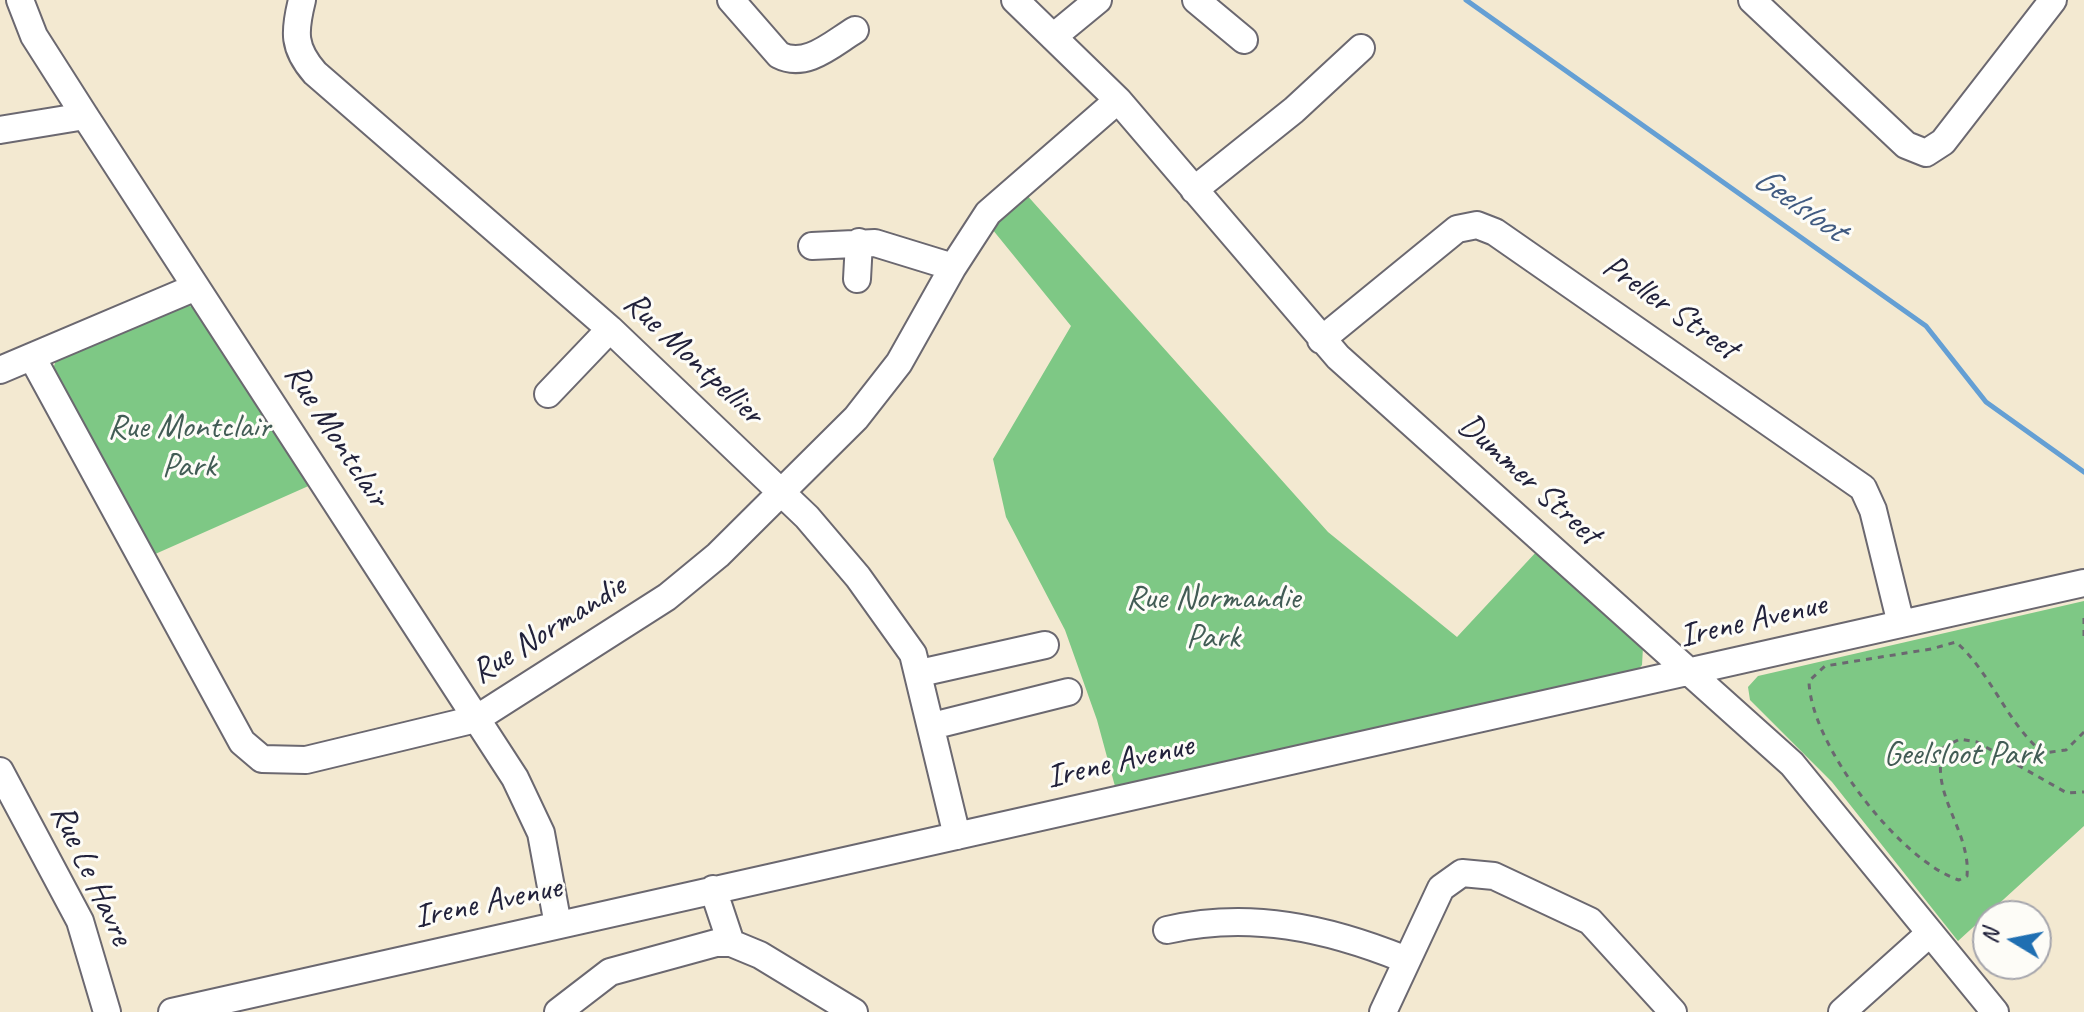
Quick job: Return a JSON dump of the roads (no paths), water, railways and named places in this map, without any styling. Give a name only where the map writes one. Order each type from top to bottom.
[{"type":"street","name":"Rue Montclair","points":[[20,0],[34,36],[476,719],[534,814],[558,925]]},
{"type":"street","name":"Rue Montpellier","points":[[302,0],[295,38],[302,58],[315,73],[610,329],[781,492],[858,577],[904,638],[920,673],[957,836]]},
{"type":"street","points":[[731,0],[779,55],[788,60],[805,60],[855,30]]},
{"type":"street","name":"Dummer Street","points":[[1015,0],[1118,100],[1321,340],[1792,764],[1995,1012]]},
{"type":"street","points":[[1053,37],[1098,0]]},
{"type":"street","points":[[1196,0],[1244,40]]},
{"type":"street","points":[[1752,0],[1917,152],[1926,153],[1943,142],[2053,0]]},
{"type":"street","points":[[1194,190],[1294,110],[1361,48]]},
{"type":"street","name":"Rue Normandie","points":[[32,357],[242,742],[251,752],[273,762],[306,760],[476,719],[667,597],[718,555],[883,386],[988,213],[1118,100]]},
{"type":"street","points":[[0,130],[85,116]]},
{"type":"street","name":"Preller Street","points":[[1321,340],[1457,229],[1477,225],[1495,232],[1863,488],[1873,510],[1901,624]]},
{"type":"street","points":[[812,246],[859,242],[892,246],[953,267]]},
{"type":"street","points":[[857,279],[859,242]]},
{"type":"street","points":[[0,370],[196,287]]},
{"type":"street","points":[[548,394],[610,329]]},
{"type":"street","name":"Irene Avenue","points":[[172,1012],[2084,583]]},
{"type":"street","points":[[920,673],[1045,645]]},
{"type":"street","points":[[932,726],[1068,692]]},
{"type":"street","name":"Rue Le Havre","points":[[0,771],[80,921],[107,1012]]},
{"type":"street","points":[[1383,1012],[1404,959],[1441,888],[1449,879],[1462,873],[1494,876],[1590,921],[1673,1012]]},
{"type":"street","points":[[713,889],[731,943]]},
{"type":"street","points":[[1167,930],[1207,921],[1297,926],[1351,937],[1404,959]]},
{"type":"street","points":[[1842,1012],[1930,933]]},
{"type":"street","points":[[558,1012],[610,972],[716,943],[731,943],[760,955],[854,1012]]},
{"type":"waterway","name":"Geelsloot","points":[[1466,0],[1926,326],[1986,402],[2084,472]]},
{"type":"park label","name":"Rue Montclair Park","points":[[189,448]]},
{"type":"park label","name":"Rue Normandie Park","points":[[1213,618]]},
{"type":"park label","name":"Geelsloot Park","points":[[1963,755]]}]
